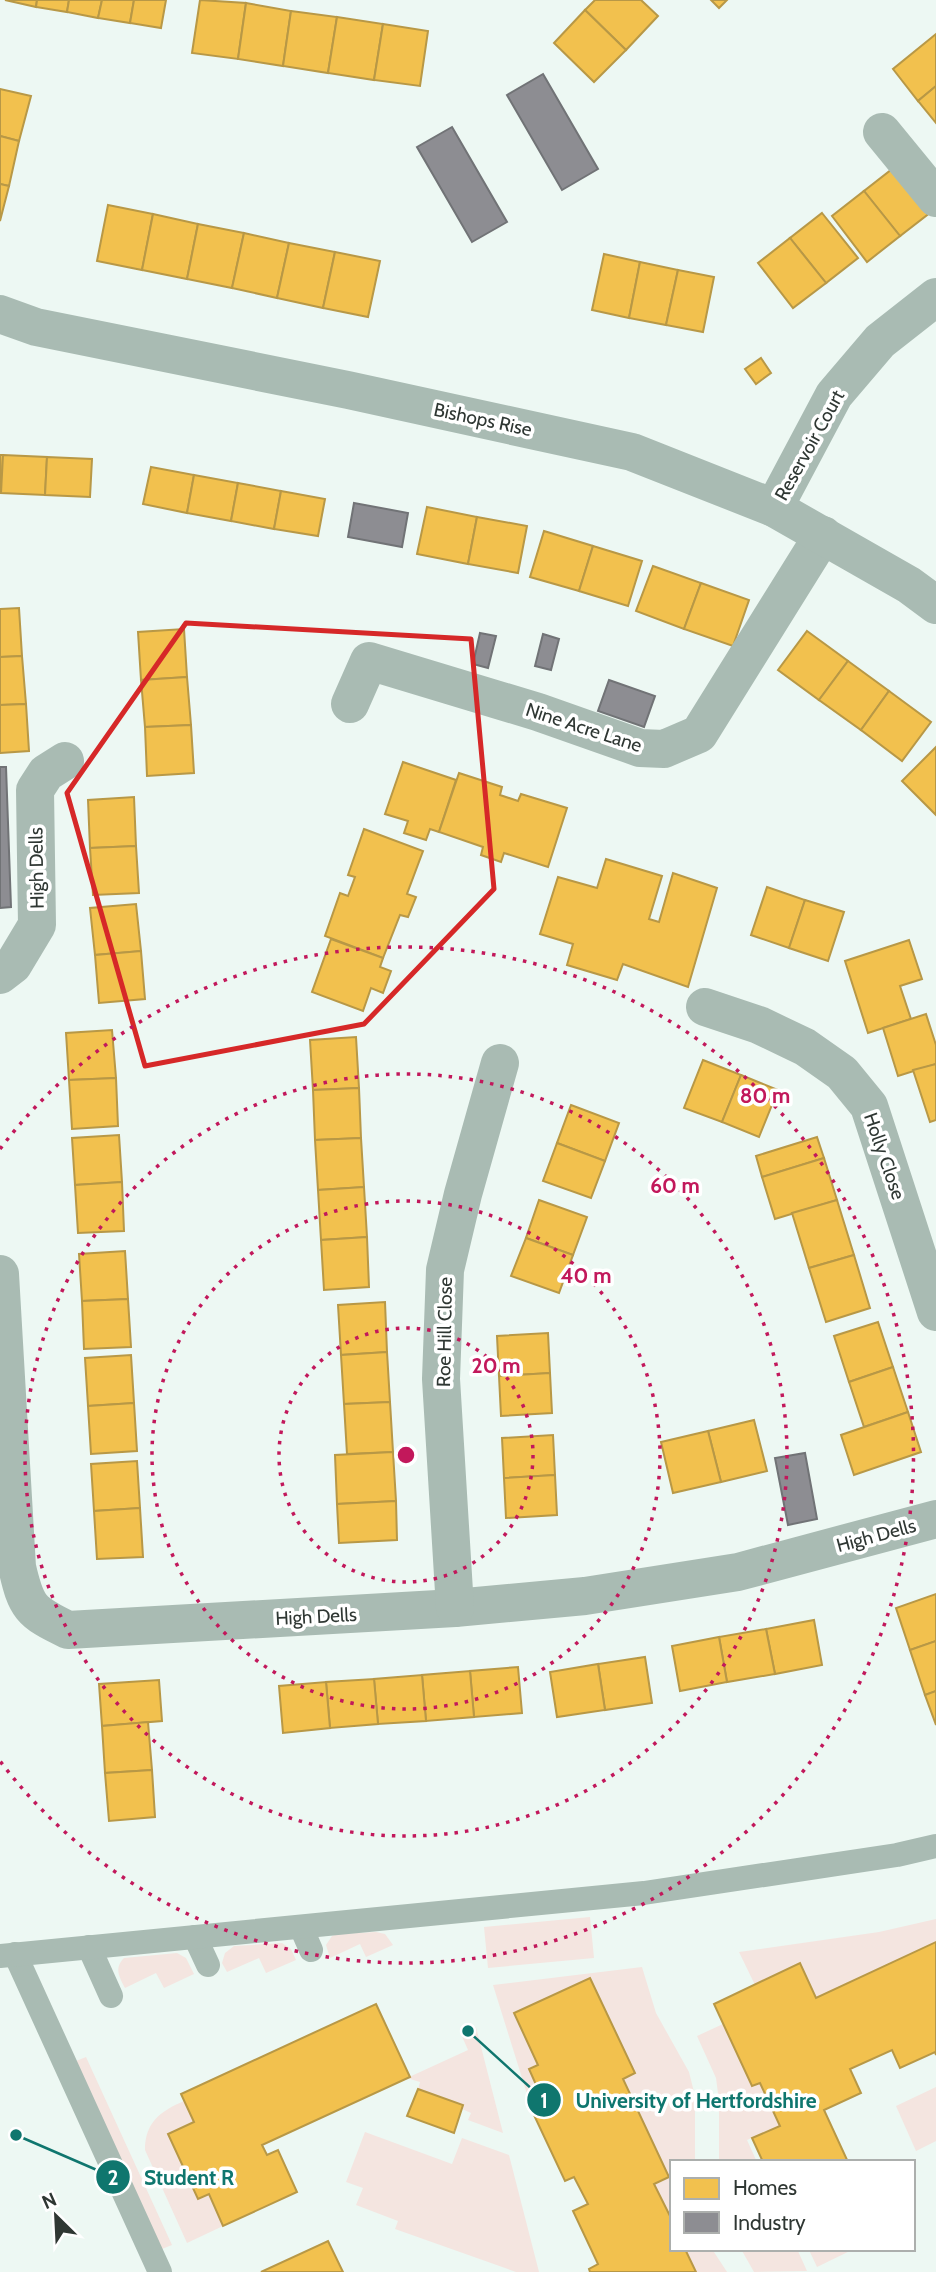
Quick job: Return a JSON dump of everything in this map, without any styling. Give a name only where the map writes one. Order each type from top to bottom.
[{"type":"street","points":[[883,132],[936,198]]},
{"type":"street","name":"Reservoir Court","points":[[774,508],[834,395],[880,341],[936,297]]},
{"type":"street","name":"Bishops Rise","points":[[0,314],[36,327],[348,390],[632,452],[774,508],[909,585],[936,605]]},
{"type":"street","name":"Nine Acre Lane","points":[[350,704],[369,661],[556,718],[640,748],[664,749],[699,734],[823,535]]},
{"type":"street","name":"High Dells","points":[[0,975],[13,965],[37,925],[35,790],[46,773],[65,761]]},
{"type":"street","name":"Holly Close","points":[[705,1007],[759,1026],[804,1047],[842,1073],[869,1107],[936,1312]]},
{"type":"street","name":"Roe Hill Close","points":[[455,1608],[441,1379],[445,1270],[463,1194],[500,1063]]},
{"type":"street","name":"High Dells","points":[[0,1273],[17,1567],[24,1599],[44,1619],[68,1630],[455,1608],[585,1596],[738,1573],[936,1519]]},
{"type":"lane","points":[[160,2272],[7,1955],[644,1894],[897,1855],[936,1846]]},
{"type":"lane","points":[[301,1927],[311,1950]]},
{"type":"lane","points":[[195,1937],[208,1965]]},
{"type":"lane","points":[[89,1947],[111,1996]]},
{"type":"highlighted area","points":[[186,623],[471,639],[494,889],[364,1024],[145,1066],[67,793]]},
{"type":"shaded area","points":[[590,1917],[594,1958],[488,1968],[484,1927]]},
{"type":"shaded area","points":[[936,1919],[936,1942],[816,1998],[800,1964],[755,1985],[739,1952],[879,1932]]},
{"type":"shaded area","points":[[376,1932],[385,1934],[393,1945],[366,1957],[360,1944],[330,1958],[326,1945],[332,1936]]},
{"type":"shaded area","points":[[282,1943],[291,1949],[296,1960],[266,1973],[259,1958],[227,1972],[222,1963],[225,1953],[234,1946]]},
{"type":"shaded area","points":[[177,1953],[186,1958],[194,1974],[164,1988],[156,1973],[125,1988],[118,1969],[124,1958]]},
{"type":"shaded area","points":[[642,1967],[656,2013],[689,2072],[695,2096],[695,2160],[670,2160],[670,2216],[654,2184],[669,2177],[623,2079],[635,2073],[590,1978],[514,2013],[538,2065],[529,2070],[546,2107],[533,2113],[493,1985]]},
{"type":"shaded area","points":[[723,2024],[752,2086],[760,2083],[780,2126],[747,2140],[756,2160],[719,2160],[719,2101],[716,2078],[697,2036]]},
{"type":"shaded area","points":[[476,2027],[503,2133],[468,2120],[471,2113],[462,2109],[463,2105],[418,2089],[420,2082],[407,2078],[468,2050],[461,2034]]},
{"type":"shaded area","points":[[86,2057],[172,2245],[162,2249],[76,2061]]},
{"type":"shaded area","points":[[936,2087],[936,2141],[916,2151],[896,2106]]},
{"type":"shaded area","points":[[184,2101],[194,2122],[169,2134],[209,2194],[223,2226],[187,2243],[145,2150],[151,2125],[168,2109]]},
{"type":"shaded area","points":[[365,2132],[452,2164],[462,2138],[509,2155],[539,2272],[516,2272],[395,2229],[398,2221],[356,2205],[363,2188],[346,2182]]},
{"type":"shaded area","points":[[686,2251],[713,2251],[727,2272],[696,2272]]},
{"type":"shaded area","points":[[742,2251],[798,2251],[807,2271],[754,2272]]},
{"type":"shaded area","points":[[812,2251],[850,2251],[817,2267],[810,2252]]},
{"type":"building: Homes","points":[[5,0],[37,0],[36,7]]},
{"type":"building: Homes","points":[[37,0],[69,0],[67,12],[36,7]]},
{"type":"building: Homes","points":[[69,0],[102,0],[98,18],[67,12]]},
{"type":"building: Homes","points":[[102,0],[134,0],[130,23],[98,18]]},
{"type":"building: Homes","points":[[134,0],[166,0],[161,28],[130,23]]},
{"type":"building: Homes","points":[[200,0],[246,3],[238,59],[192,53]]},
{"type":"building: Homes","points":[[595,0],[641,0],[658,16],[626,50],[585,10]]},
{"type":"building: Homes","points":[[711,0],[727,0],[719,8]]},
{"type":"building: Homes","points":[[246,3],[291,11],[283,66],[238,59]]},
{"type":"building: Homes","points":[[585,10],[626,50],[594,82],[554,43]]},
{"type":"building: Homes","points":[[291,11],[337,17],[328,73],[283,66]]},
{"type":"building: Homes","points":[[337,17],[383,24],[374,80],[328,73]]},
{"type":"building: Homes","points":[[383,24],[428,31],[420,86],[374,80]]},
{"type":"building: Homes","points":[[936,34],[936,86],[918,101],[893,69]]},
{"type":"building: Homes","points":[[936,86],[936,123],[918,101]]},
{"type":"building: Homes","points":[[0,89],[31,96],[19,141],[0,136]]},
{"type":"building: Homes","points":[[0,136],[19,141],[9,186],[0,184]]},
{"type":"building: Homes","points":[[896,166],[931,212],[900,236],[864,191]]},
{"type":"building: Homes","points":[[0,184],[9,186],[0,221]]},
{"type":"building: Homes","points":[[864,191],[900,236],[867,262],[832,216]]},
{"type":"building: Homes","points":[[108,205],[153,214],[142,270],[97,261]]},
{"type":"building: Homes","points":[[822,213],[858,258],[826,283],[790,238]]},
{"type":"building: Homes","points":[[153,214],[198,224],[187,279],[142,270]]},
{"type":"building: Homes","points":[[198,224],[244,233],[232,288],[187,279]]},
{"type":"building: Homes","points":[[244,233],[289,243],[277,298],[232,288]]},
{"type":"building: Homes","points":[[790,238],[826,283],[793,308],[758,263]]},
{"type":"building: Homes","points":[[289,243],[335,252],[323,308],[277,298]]},
{"type":"building: Homes","points":[[335,252],[380,261],[368,317],[323,308]]},
{"type":"building: Homes","points":[[604,254],[640,262],[629,318],[592,310]]},
{"type":"building: Homes","points":[[640,262],[678,270],[666,325],[629,318]]},
{"type":"building: Homes","points":[[678,270],[714,277],[703,332],[666,325]]},
{"type":"building: Homes","points":[[761,358],[771,373],[756,384],[745,369]]},
{"type":"building: Homes","points":[[0,455],[3,455],[1,493],[0,493]]},
{"type":"building: Homes","points":[[3,455],[47,457],[45,495],[1,493]]},
{"type":"building: Homes","points":[[47,457],[92,459],[90,497],[45,495]]},
{"type":"building: Homes","points":[[151,467],[194,475],[187,513],[143,504]]},
{"type":"building: Homes","points":[[194,475],[238,483],[231,521],[187,513]]},
{"type":"building: Homes","points":[[238,483],[281,491],[274,529],[231,521]]},
{"type":"building: Homes","points":[[281,491],[325,499],[318,536],[274,529]]},
{"type":"building: Homes","points":[[427,507],[477,517],[468,564],[417,554]]},
{"type":"building: Homes","points":[[477,517],[527,526],[518,573],[468,564]]},
{"type":"building: Homes","points":[[544,531],[593,546],[579,591],[530,577]]},
{"type":"building: Homes","points":[[593,546],[642,561],[628,606],[579,591]]},
{"type":"building: Homes","points":[[653,566],[701,583],[684,629],[636,611]]},
{"type":"building: Homes","points":[[701,583],[749,600],[733,646],[684,629]]},
{"type":"building: Homes","points":[[19,608],[22,656],[0,657],[0,609]]},
{"type":"building: Homes","points":[[184,629],[187,677],[141,680],[138,632]]},
{"type":"building: Homes","points":[[807,631],[848,661],[819,700],[778,670]]},
{"type":"building: Homes","points":[[22,656],[26,704],[0,705],[0,657]]},
{"type":"building: Homes","points":[[848,661],[889,691],[861,730],[819,700]]},
{"type":"building: Homes","points":[[187,677],[191,725],[145,727],[141,680]]},
{"type":"building: Homes","points":[[889,691],[931,722],[902,761],[861,730]]},
{"type":"building: Homes","points":[[26,704],[29,751],[0,753],[0,705]]},
{"type":"building: Homes","points":[[191,725],[194,773],[147,776],[145,727]]},
{"type":"building: Homes","points":[[936,747],[936,815],[902,781]]},
{"type":"building: Homes","points":[[403,762],[456,780],[439,832],[430,829],[426,840],[404,833],[408,821],[385,814]]},
{"type":"building: Homes","points":[[459,773],[502,787],[500,795],[518,801],[521,794],[567,808],[548,867],[504,853],[501,862],[481,855],[483,847],[439,832]]},
{"type":"building: Homes","points":[[134,797],[136,846],[90,848],[88,800]]},
{"type":"building: Homes","points":[[364,829],[423,851],[407,894],[416,897],[408,917],[400,915],[383,958],[325,936],[340,893],[348,896],[355,877],[348,875]]},
{"type":"building: Homes","points":[[136,846],[139,893],[93,895],[90,848]]},
{"type":"building: Homes","points":[[606,859],[662,876],[649,919],[659,922],[673,873],[717,888],[688,987],[623,964],[617,980],[567,965],[573,944],[540,934],[558,877],[597,888]]},
{"type":"building: Homes","points":[[767,887],[805,900],[789,948],[751,935]]},
{"type":"building: Homes","points":[[805,900],[844,912],[828,961],[789,948]]},
{"type":"building: Homes","points":[[136,904],[141,951],[95,955],[90,908]]},
{"type":"building: Homes","points":[[331,939],[383,958],[380,967],[391,971],[383,993],[371,988],[363,1011],[312,992]]},
{"type":"building: Homes","points":[[909,940],[922,979],[900,986],[911,1019],[868,1033],[845,961]]},
{"type":"building: Homes","points":[[141,951],[145,999],[99,1003],[95,955]]},
{"type":"building: Homes","points":[[926,1014],[936,1045],[936,1064],[898,1076],[883,1028]]},
{"type":"building: Homes","points":[[112,1030],[116,1078],[69,1080],[66,1033]]},
{"type":"building: Homes","points":[[356,1037],[359,1088],[313,1090],[310,1040]]},
{"type":"building: Homes","points":[[703,1060],[741,1075],[722,1122],[684,1108]]},
{"type":"building: Homes","points":[[936,1064],[936,1120],[930,1122],[913,1070]]},
{"type":"building: Homes","points":[[741,1075],[778,1090],[759,1137],[722,1122]]},
{"type":"building: Homes","points":[[116,1078],[118,1126],[72,1129],[69,1080]]},
{"type":"building: Homes","points":[[359,1088],[361,1138],[315,1140],[313,1090]]},
{"type":"building: Homes","points":[[571,1105],[619,1123],[605,1161],[557,1143]]},
{"type":"building: Homes","points":[[119,1135],[122,1182],[75,1185],[72,1138]]},
{"type":"building: Homes","points":[[817,1137],[824,1158],[762,1177],[756,1156]]},
{"type":"building: Homes","points":[[361,1138],[364,1187],[318,1190],[315,1140]]},
{"type":"building: Homes","points":[[557,1143],[605,1161],[591,1198],[543,1181]]},
{"type":"building: Homes","points":[[824,1158],[837,1200],[775,1219],[762,1177]]},
{"type":"building: Homes","points":[[122,1182],[124,1231],[78,1233],[75,1185]]},
{"type":"building: Homes","points":[[364,1187],[367,1237],[321,1240],[318,1190]]},
{"type":"building: Homes","points":[[539,1200],[587,1217],[573,1255],[526,1238]]},
{"type":"building: Homes","points":[[837,1200],[854,1255],[809,1268],[792,1213]]},
{"type":"building: Homes","points":[[367,1237],[369,1287],[324,1290],[321,1240]]},
{"type":"building: Homes","points":[[526,1238],[573,1255],[559,1293],[511,1276]]},
{"type":"building: Homes","points":[[125,1251],[128,1299],[82,1301],[79,1254]]},
{"type":"building: Homes","points":[[854,1255],[870,1308],[826,1322],[809,1268]]},
{"type":"building: Homes","points":[[128,1299],[131,1347],[84,1349],[82,1301]]},
{"type":"building: Homes","points":[[385,1302],[387,1352],[341,1355],[338,1305]]},
{"type":"building: Homes","points":[[878,1322],[893,1367],[849,1382],[834,1336]]},
{"type":"building: Homes","points":[[548,1333],[550,1373],[499,1376],[497,1336]]},
{"type":"building: Homes","points":[[387,1352],[390,1402],[344,1404],[341,1355]]},
{"type":"building: Homes","points":[[131,1355],[134,1403],[88,1406],[85,1358]]},
{"type":"building: Homes","points":[[893,1367],[908,1412],[864,1427],[849,1382]]},
{"type":"building: Homes","points":[[550,1373],[552,1413],[501,1416],[499,1376]]},
{"type":"building: Homes","points":[[390,1402],[393,1452],[347,1454],[344,1404]]},
{"type":"building: Homes","points":[[134,1403],[137,1451],[91,1454],[88,1406]]},
{"type":"building: Homes","points":[[908,1412],[921,1452],[854,1475],[841,1435]]},
{"type":"building: Homes","points":[[754,1420],[767,1471],[721,1482],[708,1431]]},
{"type":"building: Homes","points":[[708,1431],[721,1482],[673,1493],[661,1442]]},
{"type":"building: Homes","points":[[553,1435],[555,1475],[504,1478],[502,1438]]},
{"type":"building: Homes","points":[[393,1452],[396,1501],[337,1504],[335,1455]]},
{"type":"building: Homes","points":[[137,1461],[140,1508],[94,1511],[91,1464]]},
{"type":"building: Homes","points":[[555,1475],[557,1515],[506,1518],[504,1478]]},
{"type":"building: Homes","points":[[396,1501],[397,1540],[339,1543],[337,1504]]},
{"type":"building: Homes","points":[[140,1508],[143,1557],[97,1559],[94,1511]]},
{"type":"building: Homes","points":[[936,1594],[936,1641],[910,1650],[896,1608]]},
{"type":"building: Homes","points":[[814,1620],[822,1665],[775,1674],[766,1629]]},
{"type":"building: Homes","points":[[766,1629],[775,1674],[727,1682],[719,1637]]},
{"type":"building: Homes","points":[[719,1637],[727,1682],[680,1691],[672,1646]]},
{"type":"building: Homes","points":[[936,1641],[936,1691],[925,1695],[910,1650]]},
{"type":"building: Homes","points":[[645,1657],[652,1703],[605,1710],[598,1664]]},
{"type":"building: Homes","points":[[598,1664],[605,1710],[557,1717],[550,1672]]},
{"type":"building: Homes","points":[[518,1667],[522,1713],[474,1717],[470,1671]]},
{"type":"building: Homes","points":[[470,1671],[474,1717],[426,1721],[422,1675]]},
{"type":"building: Homes","points":[[422,1675],[426,1721],[378,1724],[374,1679]]},
{"type":"building: Homes","points":[[374,1679],[378,1724],[330,1728],[326,1682]]},
{"type":"building: Homes","points":[[159,1680],[162,1721],[102,1726],[99,1684]]},
{"type":"building: Homes","points":[[326,1682],[330,1728],[283,1733],[279,1686]]},
{"type":"building: Homes","points":[[936,1691],[936,1725],[925,1695]]},
{"type":"building: Homes","points":[[148,1722],[152,1770],[105,1773],[102,1726]]},
{"type":"building: Homes","points":[[152,1770],[155,1817],[109,1821],[105,1773]]},
{"type":"building: Homes","points":[[936,1942],[936,2055],[935,2052],[900,2068],[892,2050],[850,2069],[861,2093],[824,2110],[847,2160],[762,2160],[752,2138],[780,2126],[760,2083],[752,2086],[714,2004],[800,1963],[816,1998]]},
{"type":"building: Homes","points":[[590,1978],[635,2073],[623,2079],[669,2177],[654,2184],[670,2216],[670,2251],[686,2251],[696,2272],[590,2272],[589,2269],[598,2264],[573,2211],[588,2204],[574,2177],[565,2181],[533,2113],[546,2107],[529,2069],[538,2065],[514,2013]]},
{"type":"building: Homes","points":[[376,2004],[410,2077],[262,2145],[267,2155],[278,2150],[297,2192],[223,2226],[209,2194],[198,2199],[168,2134],[194,2122],[181,2094]]},
{"type":"building: Homes","points":[[418,2089],[463,2105],[454,2133],[407,2116]]},
{"type":"building: Homes","points":[[328,2241],[343,2272],[261,2272]]},
{"type":"building: Industry","points":[[543,74],[598,169],[562,190],[507,95]]},
{"type":"building: Industry","points":[[452,127],[507,222],[472,242],[417,147]]},
{"type":"building: Industry","points":[[354,503],[408,513],[402,547],[348,537]]},
{"type":"building: Industry","points":[[480,633],[496,636],[488,668],[473,664]]},
{"type":"building: Industry","points":[[543,634],[559,639],[551,670],[535,666]]},
{"type":"building: Industry","points":[[609,680],[655,696],[644,727],[598,711]]},
{"type":"building: Industry","points":[[0,767],[6,767],[11,907],[0,908]]},
{"type":"building: Industry","points":[[805,1453],[817,1519],[788,1525],[775,1458]]},
{"type":"place","name":"University of Hertfordshire","points":[[468,2031]]},
{"type":"place","name":"Student R","points":[[16,2135]]}]
